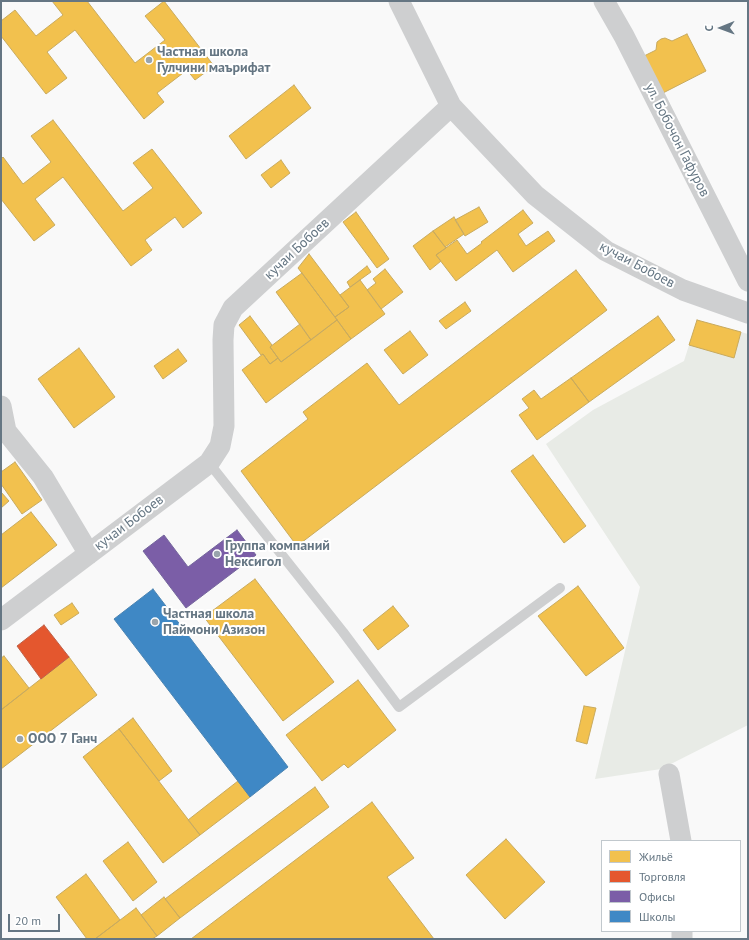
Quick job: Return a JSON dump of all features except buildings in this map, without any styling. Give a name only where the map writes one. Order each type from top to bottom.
[{"type":"street","points":[[398,1],[451,106]]},
{"type":"street","name":"ул. Бобочон Гафуров","points":[[604,1],[624,36],[748,281]]},
{"type":"street","name":"кучаи Бобоев","points":[[1,620],[209,463],[220,446],[224,426],[224,324],[233,308],[451,106],[534,195],[606,252],[683,290],[748,314]]},
{"type":"street","points":[[1,406],[6,431],[43,477],[89,554]]},
{"type":"street","points":[[669,774],[681,840]]},
{"type":"lane","points":[[209,463],[343,632],[400,707],[560,588]]},
{"type":"shaded area","points":[[697,320],[748,334],[748,725],[661,769],[595,779],[640,587],[546,444],[593,410],[684,361]]},
{"type":"place","name":"Частная школа Гулчини маърифат","points":[[149,60]]},
{"type":"place","name":"Группа компаний Нексигол","points":[[217,554]]},
{"type":"place","name":"Частная школа Паймони Азизон","points":[[155,622]]},
{"type":"place","name":"ООО 7 Ганч","points":[[20,739]]}]
